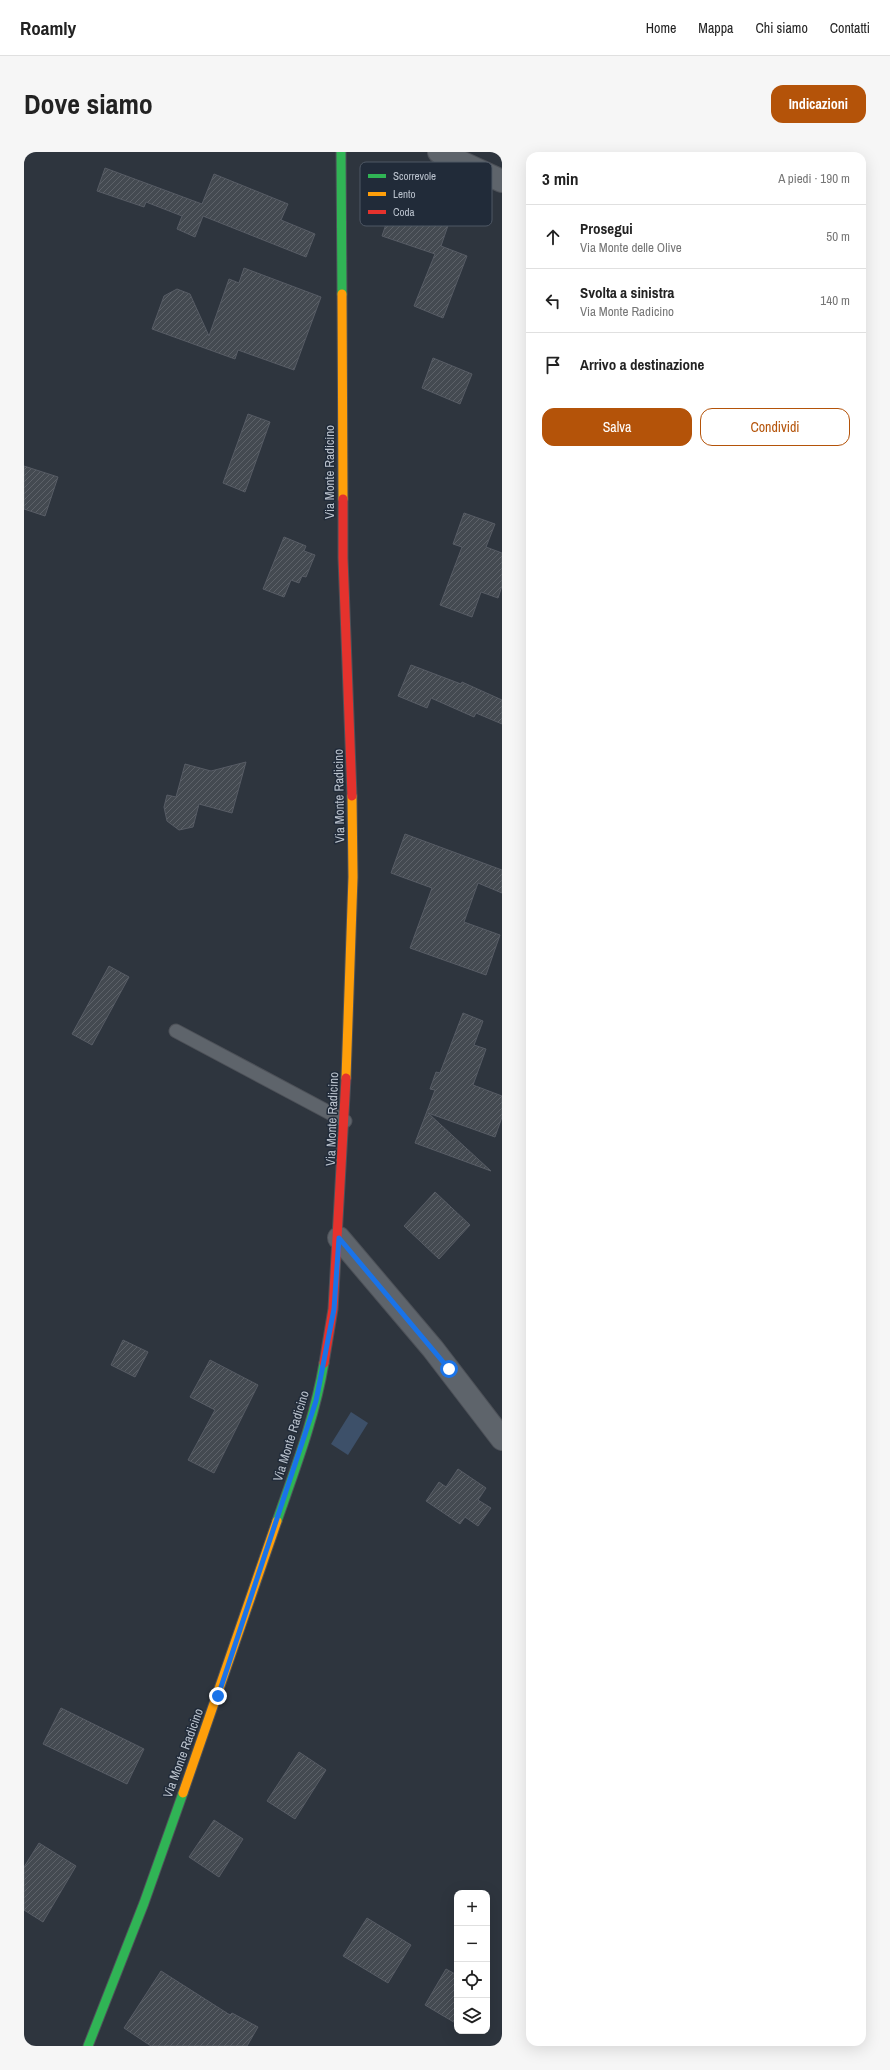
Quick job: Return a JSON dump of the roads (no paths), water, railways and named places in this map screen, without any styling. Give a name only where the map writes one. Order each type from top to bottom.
[{"type":"street","name":"Via Monte Radicino","points":[[88,2046],[141,1910],[212,1711],[310,1425],[330,1333],[339,1238],[352,931],[353,822],[343,558],[341,152]]},
{"type":"street","points":[[439,152],[461,162]]},
{"type":"street","points":[[492,176],[502,181]]},
{"type":"street","points":[[339,1238],[441,1359],[502,1439]]},
{"type":"lane","points":[[176,1031],[345,1121]]},
{"type":"water","points":[[351,1412],[368,1423],[348,1455],[331,1444]]}]
